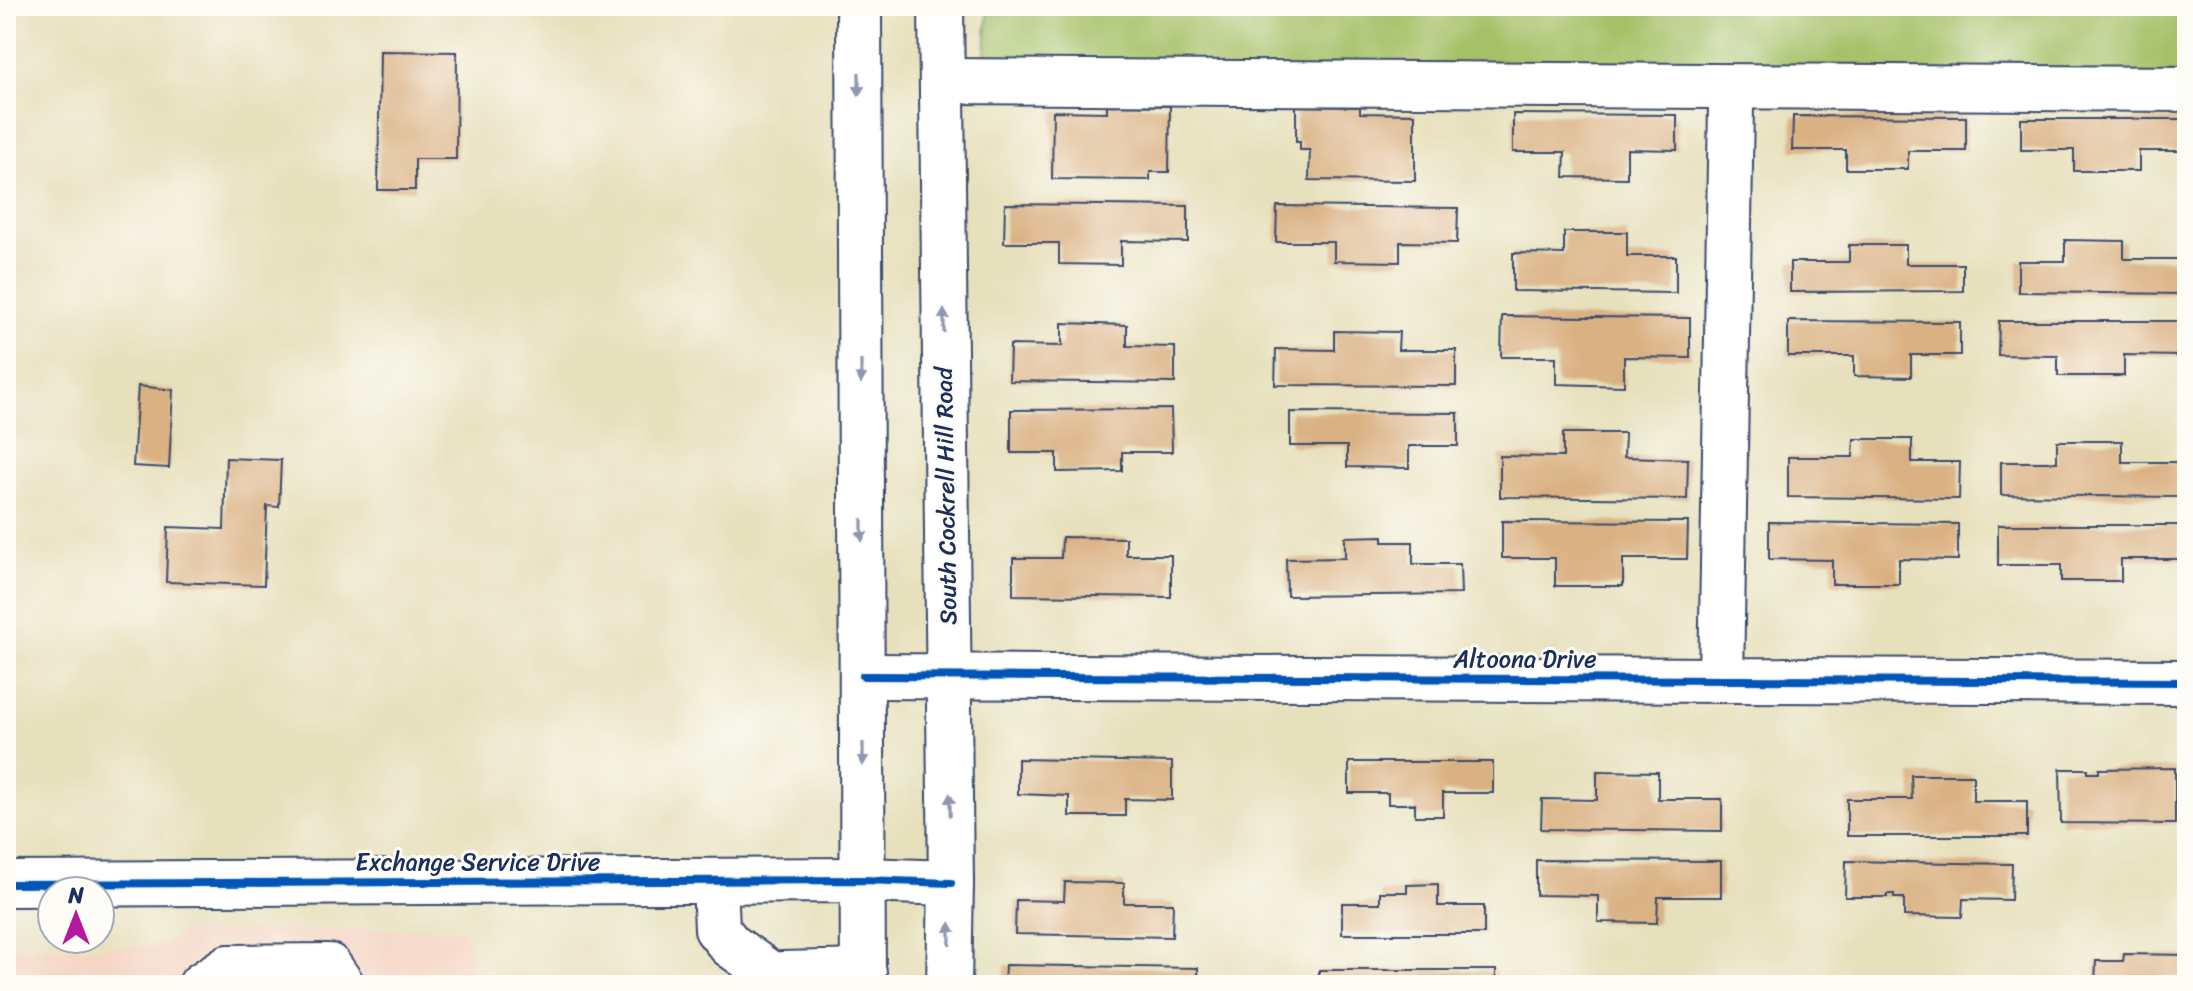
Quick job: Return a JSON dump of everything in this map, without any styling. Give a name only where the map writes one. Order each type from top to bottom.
[{"type":"street","points":[[715,881],[717,929],[730,945],[772,980],[864,979],[859,6]]},
{"type":"street","name":"South Cockrell Hill Road","points":[[941,6],[951,883],[949,985]]},
{"type":"street","points":[[942,81],[2187,89]]},
{"type":"street","points":[[1721,680],[1731,106]]},
{"type":"street","name":"Altoona Drive","points":[[863,676],[2187,682]]},
{"type":"street","name":"Exchange Service Drive","points":[[6,884],[863,880],[951,883]]},
{"type":"street","points":[[201,985],[228,967],[329,966],[342,985]]},
{"type":"shaded area","points":[[464,928],[479,985],[6,985],[6,948],[36,948],[36,955],[116,955],[116,947],[164,946],[180,931]]},
{"type":"green space","points":[[988,6],[2187,6],[2187,75],[984,71]]},
{"type":"building","points":[[380,51],[457,52],[456,159],[415,159],[415,190],[378,190]]},
{"type":"building","points":[[1107,105],[1170,106],[1169,172],[1150,172],[1150,180],[1052,179],[1053,111],[1107,112]]},
{"type":"building","points":[[1296,106],[1360,107],[1360,113],[1415,114],[1415,181],[1309,180],[1310,150],[1300,150],[1300,142],[1296,142]]},
{"type":"building","points":[[1513,114],[1677,115],[1677,150],[1627,149],[1627,178],[1564,177],[1565,152],[1513,152]]},
{"type":"building","points":[[1793,116],[1966,117],[1966,151],[1908,151],[1908,169],[1846,169],[1846,150],[1792,150]]},
{"type":"building","points":[[2021,119],[2187,119],[2187,151],[2139,151],[2139,171],[2074,171],[2074,150],[2021,150]]},
{"type":"building","points":[[1005,204],[1188,206],[1188,242],[1121,241],[1121,265],[1059,264],[1059,243],[1004,243]]},
{"type":"building","points":[[1277,206],[1458,208],[1457,243],[1400,242],[1400,262],[1334,261],[1334,242],[1276,242]]},
{"type":"building","points":[[1564,232],[1627,232],[1627,256],[1676,256],[1676,293],[1513,291],[1513,253],[1564,254]]},
{"type":"building","points":[[2065,240],[2124,241],[2124,259],[2184,259],[2183,294],[2018,292],[2018,261],[2065,261]]},
{"type":"building","points":[[1849,245],[1906,245],[1906,264],[1963,264],[1963,291],[1790,292],[1790,262],[1849,262]]},
{"type":"building","points":[[1502,316],[1690,318],[1690,358],[1624,357],[1624,386],[1556,384],[1556,357],[1501,357]]},
{"type":"building","points":[[1788,321],[1960,322],[1960,355],[1911,355],[1911,377],[1854,376],[1854,356],[1788,356]]},
{"type":"building","points":[[1999,321],[2183,321],[2183,356],[2124,355],[2124,376],[2058,376],[2058,356],[1998,355]]},
{"type":"building","points":[[1062,323],[1127,325],[1127,346],[1175,347],[1175,383],[1009,381],[1010,345],[1062,346]]},
{"type":"building","points":[[1334,331],[1399,332],[1398,350],[1456,350],[1456,386],[1275,385],[1276,349],[1334,350]]},
{"type":"building","points":[[138,386],[173,390],[169,468],[133,466]]},
{"type":"building","points":[[1171,409],[1172,452],[1122,452],[1122,471],[1057,472],[1057,453],[1011,453],[1011,410]]},
{"type":"building","points":[[1290,412],[1458,413],[1458,446],[1409,446],[1409,468],[1347,467],[1347,446],[1290,446]]},
{"type":"building","points":[[1563,433],[1625,433],[1624,457],[1688,459],[1687,499],[1500,497],[1500,456],[1563,457]]},
{"type":"building","points":[[1854,439],[1912,439],[1912,462],[1960,462],[1959,499],[1788,497],[1788,457],[1853,457]]},
{"type":"building","points":[[2057,441],[2122,441],[2122,462],[2183,462],[2182,497],[2001,495],[2001,462],[2057,462]]},
{"type":"building","points":[[226,458],[281,460],[279,507],[267,506],[264,585],[166,582],[168,527],[224,529]]},
{"type":"building","points":[[1502,521],[1688,522],[1687,559],[1623,559],[1623,586],[1555,586],[1555,558],[1502,558]]},
{"type":"building","points":[[1769,522],[1958,524],[1958,560],[1899,559],[1899,584],[1832,584],[1832,560],[1769,559]]},
{"type":"building","points":[[1998,525],[2180,525],[2180,559],[2121,559],[2121,581],[2061,581],[2061,565],[1998,565]]},
{"type":"building","points":[[1383,536],[1383,542],[1413,542],[1413,564],[1460,564],[1461,594],[1287,596],[1286,559],[1345,558],[1345,537]]},
{"type":"building","points":[[1062,537],[1126,538],[1126,555],[1171,555],[1171,597],[1013,595],[1013,558],[1061,558]]},
{"type":"building","points":[[1018,759],[1172,762],[1172,800],[1125,799],[1125,816],[1069,816],[1069,796],[1018,794]]},
{"type":"building","points":[[1349,762],[1493,762],[1493,793],[1443,793],[1443,816],[1415,816],[1415,804],[1388,804],[1388,793],[1349,793]]},
{"type":"building","points":[[2175,768],[2175,824],[2061,823],[2060,769],[2088,769],[2088,773],[2099,773],[2099,769]]},
{"type":"building","points":[[1597,771],[1658,772],[1658,799],[1722,799],[1722,831],[1541,829],[1542,799],[1597,800]]},
{"type":"building","points":[[1911,775],[1973,775],[1973,801],[2027,801],[2027,836],[1847,836],[1847,799],[1912,799]]},
{"type":"building","points":[[1536,860],[1721,861],[1721,897],[1658,897],[1657,923],[1598,922],[1598,896],[1536,895]]},
{"type":"building","points":[[1846,861],[2012,864],[2011,900],[1963,899],[1962,917],[1904,916],[1904,898],[1894,898],[1894,894],[1887,894],[1887,897],[1845,897]]},
{"type":"building","points":[[1065,882],[1124,883],[1124,903],[1173,903],[1172,937],[1015,934],[1016,900],[1064,901]]},
{"type":"building","points":[[1438,884],[1438,906],[1484,906],[1484,934],[1342,934],[1342,903],[1380,903],[1380,892],[1407,892],[1407,885]]},
{"type":"building","points":[[2124,954],[2187,955],[2187,985],[2095,985],[2096,961],[2123,961]]},
{"type":"building","points":[[1005,965],[1198,968],[1198,985],[1004,985]]},
{"type":"building","points":[[1319,970],[1496,970],[1496,985],[1319,985]]},
{"type":"building","points":[[1590,977],[1656,978],[1656,985],[1590,985]]},
{"type":"building","points":[[1904,981],[1935,981],[1935,985],[1904,985]]},
{"type":"cycle path","points":[[863,676],[2187,682]]},
{"type":"cycle path","points":[[6,884],[863,880],[951,883]]}]
